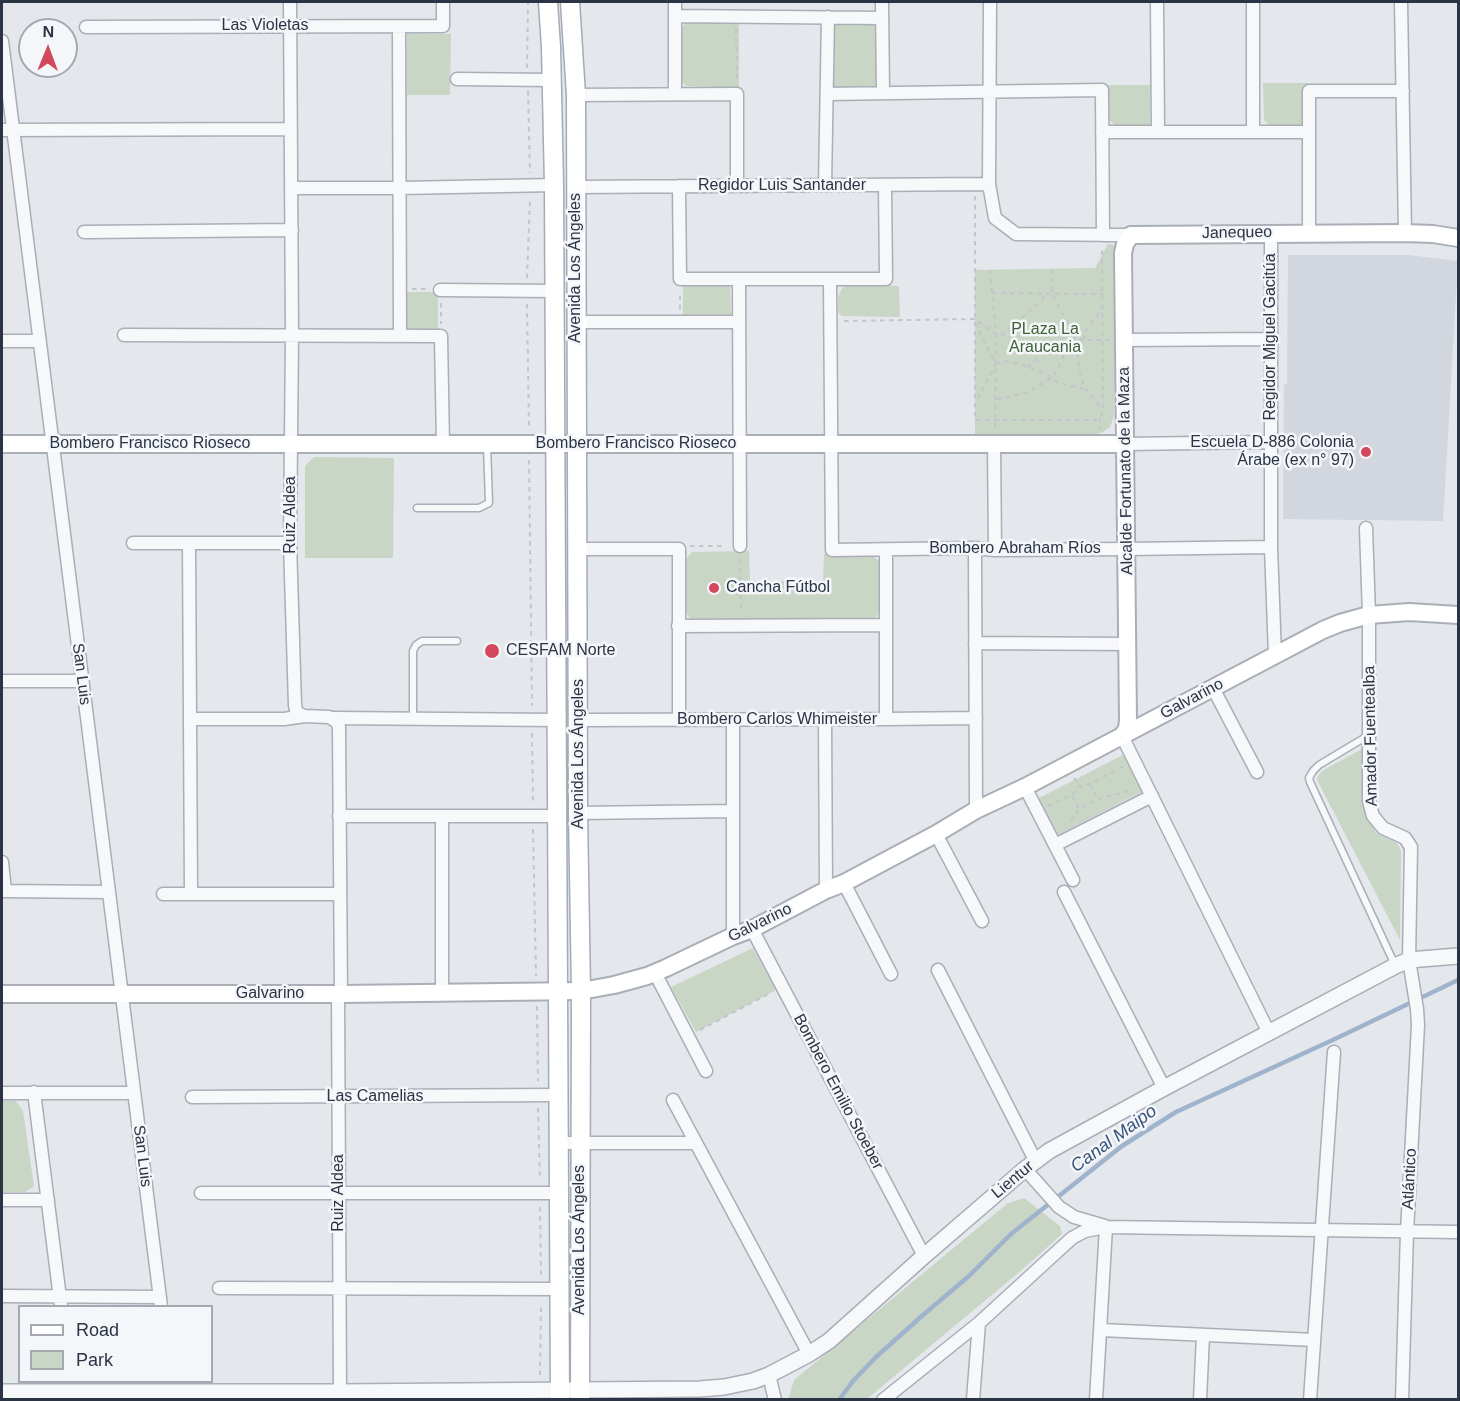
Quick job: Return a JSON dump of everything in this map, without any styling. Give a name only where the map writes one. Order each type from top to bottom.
[{"type":"main road","name":"Avenida Los Ángeles","points":[[548,2],[552,80],[555,291],[560,1395]]},
{"type":"main road","name":"Avenida Los Ángeles","points":[[570,2],[576,95],[581,991],[580,1395]]},
{"type":"main road","name":"Janequeo","points":[[1131,235],[1405,233],[1458,238]]},
{"type":"main road","name":"Alcalde Fortunato de la Maza","points":[[1122,736],[1127,729],[1128,710],[1123,254],[1125,244],[1131,235]]},
{"type":"main road","name":"Bombero Francisco Rioseco","points":[[2,444],[1126,444]]},
{"type":"main road","name":"Galvarino","points":[[2,994],[581,991],[614,985],[655,973],[681,962],[844,883],[976,810],[1025,787],[1323,630],[1369,615],[1409,612],[1458,615]]},
{"type":"main road","points":[[1128,710],[1134,724],[1147,723]]},
{"type":"street","name":"Ruiz Aldea","points":[[290,2],[292,230],[290,543],[295,705],[299,714],[305,716]]},
{"type":"street","name":"Las Violetas","points":[[86,27],[443,26],[443,2]]},
{"type":"street","points":[[675,2],[675,94]]},
{"type":"street","points":[[882,2],[883,93]]},
{"type":"street","points":[[988,184],[990,2]]},
{"type":"street","points":[[1157,2],[1158,131]]},
{"type":"street","points":[[1253,2],[1253,131]]},
{"type":"street","points":[[1401,2],[1405,233]]},
{"type":"street","points":[[675,16],[882,18]]},
{"type":"street","points":[[825,185],[828,17]]},
{"type":"street","points":[[399,27],[400,336]]},
{"type":"street","name":"San Luis","points":[[2,41],[7,130],[39,341],[160,1302]]},
{"type":"street","points":[[457,80],[552,80]]},
{"type":"street","points":[[827,94],[1102,90],[1103,235]]},
{"type":"street","points":[[1309,233],[1309,91],[1402,91]]},
{"type":"street","points":[[576,95],[736,94],[737,186]]},
{"type":"street","points":[[7,130],[291,129]]},
{"type":"street","points":[[1102,132],[1309,132]]},
{"type":"street","name":"Regidor Luis Santander","points":[[576,187],[988,184]]},
{"type":"street","name":"Janequeo","points":[[988,184],[995,218],[1016,234],[1131,235]]},
{"type":"street","points":[[291,188],[554,185]]},
{"type":"street","points":[[679,186],[680,279],[886,279],[885,185]]},
{"type":"street","points":[[84,232],[292,230]]},
{"type":"street","name":"Regidor Miguel Gacitúa","points":[[1271,233],[1270,442],[1275,656]]},
{"type":"street","points":[[739,279],[740,546]]},
{"type":"street","points":[[830,279],[831,444]]},
{"type":"street","points":[[440,290],[555,291]]},
{"type":"street","points":[[576,322],[738,322]]},
{"type":"street","points":[[124,335],[441,336],[443,444]]},
{"type":"street","points":[[1124,340],[1270,339]]},
{"type":"street","points":[[2,341],[39,341]]},
{"type":"street","name":"Bombero Francisco Rioseco","points":[[1126,444],[1270,442]]},
{"type":"street","name":"Bombero Abraham Ríos","points":[[831,444],[832,550],[1271,547]]},
{"type":"street","points":[[994,444],[994,550]]},
{"type":"street","name":"Amador Fuentealba","points":[[1366,528],[1369,615],[1369,801],[1372,816],[1383,828],[1405,838],[1411,848],[1402,963]]},
{"type":"street","points":[[133,543],[290,543]]},
{"type":"street","points":[[189,543],[191,894]]},
{"type":"street","points":[[975,548],[976,810]]},
{"type":"street","points":[[578,549],[679,549],[679,720]]},
{"type":"street","points":[[886,550],[886,719]]},
{"type":"street","points":[[678,626],[885,625]]},
{"type":"street","points":[[975,643],[1128,644]]},
{"type":"street","points":[[2,681],[82,681]]},
{"type":"street","points":[[1213,688],[1257,772]]},
{"type":"street","points":[[190,719],[284,719],[305,716],[557,720]]},
{"type":"street","name":"Ruiz Aldea","points":[[334,718],[339,727],[340,1392]]},
{"type":"street","name":"Bombero Carlos Whimeister","points":[[579,720],[976,718]]},
{"type":"street","points":[[825,719],[826,890]]},
{"type":"street","points":[[733,720],[733,936]]},
{"type":"street","points":[[1122,736],[1269,1033]]},
{"type":"street","points":[[1025,787],[1073,880]]},
{"type":"street","points":[[1055,845],[1150,791]]},
{"type":"street","points":[[579,813],[732,811]]},
{"type":"street","points":[[339,816],[557,816]]},
{"type":"street","points":[[442,817],[442,992]]},
{"type":"street","points":[[936,834],[982,921]]},
{"type":"street","points":[[2,862],[3,891],[108,892]]},
{"type":"street","points":[[844,883],[891,974]]},
{"type":"street","points":[[1064,892],[1164,1088]]},
{"type":"street","points":[[163,894],[340,894]]},
{"type":"street","name":"Bombero Emilio Stoeber","points":[[752,929],[924,1256]]},
{"type":"street","name":"Lientur","points":[[2,1392],[73,1387],[171,1387],[340,1392],[540,1390],[560,1395],[580,1395],[739,1385],[769,1375],[829,1341],[924,1256],[1049,1151],[1402,963],[1458,956]]},
{"type":"street","name":"Atlántico","points":[[1402,963],[1413,986],[1418,1025],[1407,1232],[1402,1400]]},
{"type":"street","points":[[938,970],[1030,1165],[1049,1196],[1059,1207],[1074,1217],[1106,1227]]},
{"type":"street","points":[[655,973],[706,1071]]},
{"type":"street","points":[[1310,1400],[1334,1052]]},
{"type":"street","points":[[34,1092],[61,1301]]},
{"type":"street","points":[[2,1093],[134,1093]]},
{"type":"street","name":"Las Camelias","points":[[192,1096],[558,1095]]},
{"type":"street","points":[[673,1100],[809,1354]]},
{"type":"street","points":[[558,1143],[696,1143]]},
{"type":"street","points":[[201,1193],[559,1193]]},
{"type":"street","points":[[2,1200],[48,1200]]},
{"type":"street","points":[[1096,1400],[1106,1227]]},
{"type":"street","points":[[883,1400],[979,1323],[1072,1238],[1085,1232],[1106,1227],[1458,1232]]},
{"type":"street","points":[[219,1288],[559,1288]]},
{"type":"street","points":[[2,1296],[61,1301],[160,1302]]},
{"type":"street","points":[[973,1400],[979,1323]]},
{"type":"street","points":[[1101,1330],[1314,1340]]},
{"type":"street","points":[[1200,1400],[1203,1335]]},
{"type":"street","points":[[769,1375],[775,1400]]},
{"type":"lane","points":[[417,508],[479,508],[489,503],[487,444]]},
{"type":"lane","points":[[413,719],[412,651],[422,641],[457,641]]},
{"type":"lane","points":[[1369,735],[1319,765],[1309,778],[1312,789],[1402,963]]},
{"type":"path","points":[[528,2],[527,80],[531,185],[526,290],[540,1193],[540,1390]]},
{"type":"path","points":[[736,17],[736,94]]},
{"type":"path","points":[[975,184],[975,420],[1095,420],[1100,418],[1103,411],[1103,235]]},
{"type":"path","points":[[1052,269],[1052,294],[1072,331],[1081,380],[1103,411]]},
{"type":"path","points":[[990,270],[996,334],[994,444]]},
{"type":"path","points":[[680,279],[680,322]]},
{"type":"path","points":[[400,289],[440,290],[441,336]]},
{"type":"path","points":[[992,293],[1103,294]]},
{"type":"path","points":[[830,321],[975,321],[996,334],[1002,334],[1040,302],[1046,294]]},
{"type":"path","points":[[1083,340],[1086,331],[1103,307]]},
{"type":"path","points":[[975,321],[996,364]]},
{"type":"path","points":[[1028,368],[1044,350],[1072,331]]},
{"type":"path","points":[[996,399],[1029,392],[1051,378],[1057,371],[1066,349],[1075,340],[1124,340]]},
{"type":"path","points":[[975,402],[996,364],[1005,361],[1047,375],[1058,384],[1086,389]]},
{"type":"path","points":[[679,549],[686,546],[740,546],[741,626]]},
{"type":"path","points":[[1038,812],[1133,759]]},
{"type":"path","points":[[1066,765],[1080,788]]},
{"type":"path","points":[[1090,784],[1098,799]]},
{"type":"path","points":[[1055,845],[1079,809],[1098,799],[1150,791]]},
{"type":"path","points":[[1072,795],[1079,809]]},
{"type":"path","points":[[688,1036],[782,987]]},
{"type":"shaded area","name":"Escuela D-886 Colonia Árabe (ex n° 97)","points":[[1288,255],[1408,255],[1458,261],[1443,521],[1283,519]]},
{"type":"green space","points":[[687,21],[739,22],[739,88],[686,86],[680,80],[681,29]]},
{"type":"green space","points":[[836,23],[873,23],[879,32],[879,85],[874,91],[838,91],[833,85],[832,27]]},
{"type":"green space","points":[[407,34],[451,34],[450,95],[407,95]]},
{"type":"green space","points":[[1263,83],[1309,83],[1303,95],[1304,125],[1269,125],[1264,120]]},
{"type":"green space","points":[[1107,85],[1150,85],[1150,126],[1115,125],[1109,120]]},
{"type":"green space","name":"PLaza La Araucania","points":[[1108,244],[1115,245],[1114,416],[1110,427],[1094,435],[975,435],[975,270],[1095,268]]},
{"type":"green space","points":[[845,285],[899,286],[900,317],[842,316],[838,312],[838,298]]},
{"type":"green space","points":[[683,286],[730,286],[731,317],[683,317]]},
{"type":"green space","points":[[404,292],[438,292],[438,332],[404,332]]},
{"type":"green space","points":[[314,457],[394,458],[393,558],[305,558],[305,466]]},
{"type":"green space","points":[[749,551],[750,581],[823,582],[824,554],[871,554],[879,561],[879,612],[874,621],[693,622],[686,613],[686,559],[692,552]]},
{"type":"green space","points":[[1364,748],[1363,807],[1376,833],[1397,843],[1401,851],[1400,940],[1317,780],[1322,771]]},
{"type":"green space","points":[[1123,755],[1142,792],[1058,835],[1039,798]]},
{"type":"green space","points":[[753,948],[776,990],[696,1032],[671,987]]},
{"type":"green space","points":[[2,1100],[16,1101],[23,1111],[34,1186],[25,1192],[2,1192]]},
{"type":"green space","points":[[1024,1198],[1060,1226],[1062,1234],[1024,1268],[867,1399],[789,1399],[794,1380],[1008,1203]]},
{"type":"waterway","name":"Canal Maipo","points":[[839,1400],[876,1357],[969,1276],[1011,1234],[1122,1146],[1176,1112],[1458,980]]},
{"type":"place","name":"Escuela D-886 Colonia Árabe (ex n° 97)","points":[[1366,452]]},
{"type":"place","name":"Cancha Fútbol","points":[[714,588]]},
{"type":"place","name":"CESFAM Norte","points":[[492,651]]}]
